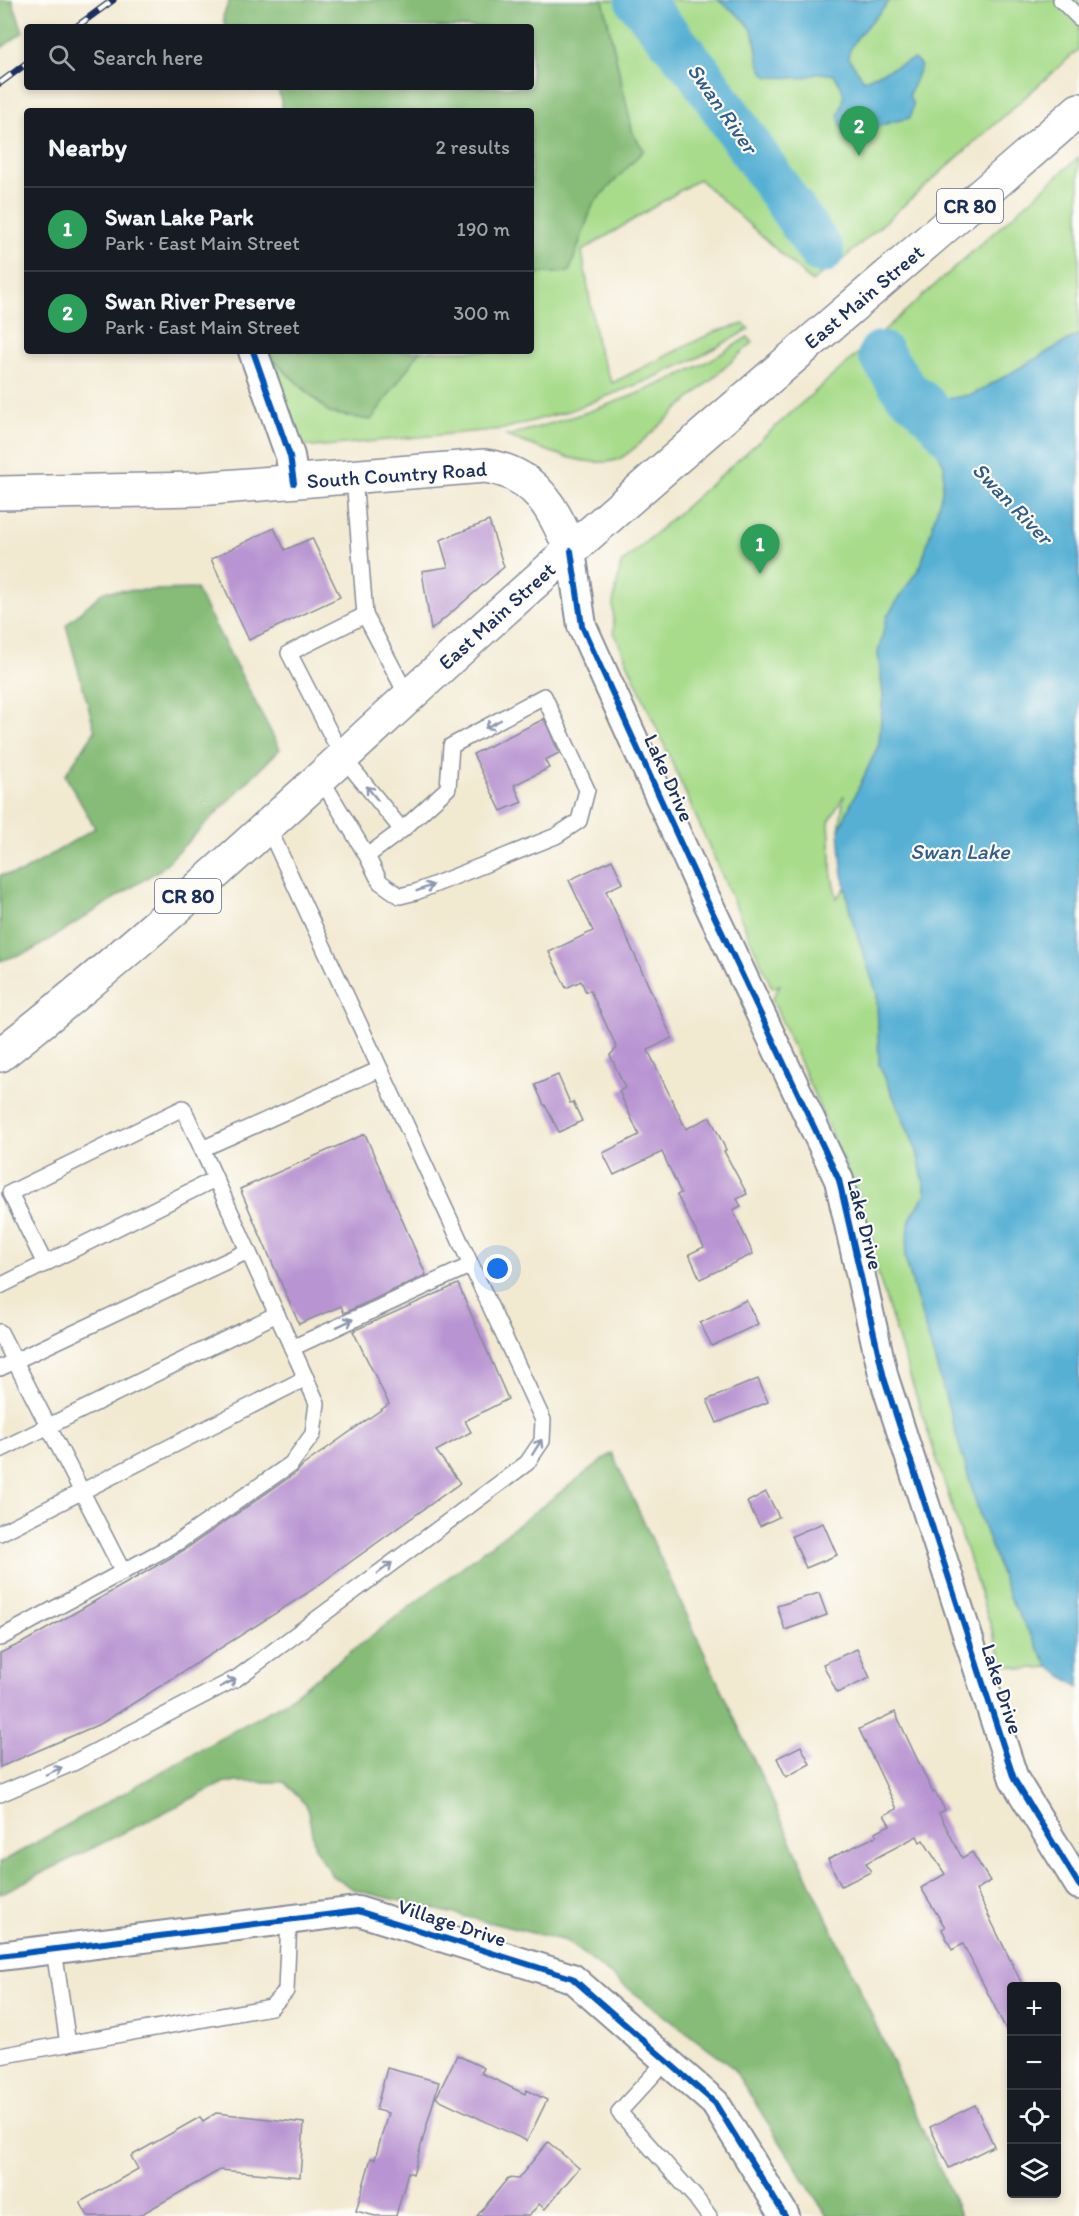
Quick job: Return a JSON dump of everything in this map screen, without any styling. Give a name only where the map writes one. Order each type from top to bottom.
[{"type":"main road","name":"East Main Street","points":[[0,1055],[162,919],[571,551],[1079,110]]},
{"type":"main road","name":"South Country Road","points":[[0,494],[187,489],[294,483],[468,467],[499,468],[524,480],[547,502],[558,519],[571,551]]},
{"type":"street","points":[[254,354],[290,456],[294,483]]},
{"type":"street","name":"Lake Drive","points":[[571,551],[582,626],[701,888],[839,1180],[884,1378],[1014,1779],[1079,1885]]},
{"type":"street","name":"Village Drive","points":[[0,1956],[358,1911],[572,1978],[715,2103],[785,2216]]},
{"type":"lane","points":[[1061,0],[1079,18]]},
{"type":"lane","points":[[354,477],[365,615],[408,697]]},
{"type":"lane","points":[[365,615],[289,653],[331,766],[368,855],[380,882],[400,896],[416,892],[556,836],[579,821],[587,790],[544,696],[451,746],[448,788],[402,830],[368,855]]},
{"type":"lane","points":[[331,766],[402,830]]},
{"type":"lane","points":[[0,1794],[73,1763],[237,1678],[527,1463],[542,1441],[543,1420],[267,825]]},
{"type":"lane","points":[[202,1149],[380,1069]]},
{"type":"lane","points":[[0,1638],[178,1542],[291,1464],[313,1434],[317,1403],[183,1108],[10,1193],[45,1264]]},
{"type":"lane","points":[[0,1286],[215,1179]]},
{"type":"lane","points":[[0,1368],[248,1251]]},
{"type":"lane","points":[[292,1348],[471,1265]]},
{"type":"lane","points":[[0,1450],[277,1314]]},
{"type":"lane","points":[[0,1332],[123,1572]]},
{"type":"lane","points":[[0,1533],[306,1378]]},
{"type":"lane","points":[[0,2056],[271,2007],[286,1991],[289,1919]]},
{"type":"lane","points":[[54,1950],[68,2044]]},
{"type":"lane","points":[[666,2061],[620,2112],[695,2196],[709,2216]]},
{"type":"green space","points":[[0,0],[12,0],[23,32],[0,49]]},
{"type":"green space","points":[[230,0],[603,0],[633,134],[644,150],[593,204],[569,272],[534,274],[534,108],[282,108],[279,90],[534,90],[534,24],[224,24],[223,16]]},
{"type":"green space","points":[[603,0],[1079,0],[1079,49],[839,263],[837,261],[812,282],[699,179],[582,251],[598,350],[612,383],[714,332],[744,324],[749,329],[699,357],[646,381],[569,411],[503,429],[313,447],[296,443],[270,358],[330,413],[370,420],[418,354],[534,354],[534,274],[569,272],[593,204],[643,150],[633,134]]},
{"type":"green space","points":[[1079,157],[1079,334],[974,394],[929,403],[930,394],[925,395],[913,417],[921,421],[944,465],[942,492],[924,567],[878,653],[883,696],[879,744],[839,830],[844,795],[829,822],[832,877],[837,898],[845,888],[851,916],[877,994],[879,1064],[917,1151],[926,1194],[910,1219],[905,1258],[980,1516],[1010,1599],[1049,1667],[1023,1669],[1003,1664],[878,1274],[860,1199],[772,999],[780,985],[772,988],[614,632],[613,604],[621,564]]},
{"type":"green space","points":[[748,337],[752,343],[638,445],[619,459],[607,462],[578,460],[506,436],[630,397],[707,362]]},
{"type":"green space","points":[[269,354],[418,354],[371,420],[330,413]]},
{"type":"green space","points":[[196,589],[280,749],[161,869],[31,951],[0,961],[0,875],[21,873],[95,828],[65,775],[95,731],[66,625],[104,591]]},
{"type":"green space","points":[[612,1453],[865,2001],[961,2216],[827,2216],[733,2068],[566,1941],[355,1890],[332,1876],[315,1849],[307,1806],[284,1782],[225,1782],[0,1894],[0,1863],[283,1703]]},
{"type":"water","points":[[718,0],[890,0],[859,35],[848,57],[864,80],[914,59],[921,66],[909,95],[913,105],[910,118],[881,126],[868,133],[857,144],[849,140],[838,116],[843,95],[841,86],[834,75],[820,73],[802,78],[768,77],[758,61],[754,35],[748,24]]},
{"type":"water","name":"Swan Lake","points":[[1079,334],[1079,1687],[1049,1667],[1010,1599],[980,1516],[905,1258],[910,1219],[926,1193],[917,1151],[879,1064],[877,994],[851,916],[842,868],[839,830],[879,744],[883,696],[878,653],[887,616],[921,565],[942,492],[944,465],[921,421],[922,404],[974,394]]},
{"type":"building","points":[[489,521],[504,567],[431,630],[422,571],[448,567],[440,540]]},
{"type":"building","points":[[274,528],[285,550],[312,538],[340,597],[249,640],[211,559]]},
{"type":"building","points":[[544,719],[559,753],[545,760],[549,768],[514,785],[522,802],[501,811],[473,754]]},
{"type":"building","points":[[612,860],[623,883],[606,891],[672,1038],[648,1050],[686,1129],[710,1117],[726,1150],[724,1151],[747,1194],[737,1199],[741,1206],[733,1210],[753,1254],[700,1279],[689,1254],[704,1247],[677,1195],[681,1193],[662,1152],[614,1175],[603,1153],[639,1135],[619,1091],[625,1088],[610,1055],[617,1048],[590,990],[586,992],[581,981],[566,988],[549,952],[593,931],[569,880]]},
{"type":"building","points":[[558,1075],[570,1103],[573,1102],[582,1121],[559,1132],[535,1085]]},
{"type":"building","points":[[365,1134],[426,1275],[344,1313],[341,1306],[299,1324],[240,1189]]},
{"type":"building","points":[[458,1284],[508,1399],[465,1421],[471,1432],[436,1451],[460,1483],[306,1594],[102,1723],[0,1767],[0,1653],[22,1643],[184,1550],[297,1472],[302,1466],[389,1404],[353,1331]]},
{"type":"building","points":[[746,1300],[758,1324],[712,1346],[700,1323]]},
{"type":"building","points":[[758,1379],[768,1402],[717,1423],[707,1400]]},
{"type":"building","points":[[766,1492],[779,1517],[760,1526],[747,1502]]},
{"type":"building","points":[[823,1523],[837,1555],[806,1568],[792,1536]]},
{"type":"building","points":[[819,1593],[827,1615],[785,1630],[777,1606]]},
{"type":"building","points":[[857,1649],[870,1678],[837,1693],[823,1664]]},
{"type":"building","points":[[895,1712],[933,1793],[935,1792],[945,1810],[939,1813],[962,1858],[972,1852],[990,1881],[976,1890],[1021,1982],[1007,1982],[1007,2031],[963,1944],[952,1950],[942,1929],[945,1927],[921,1888],[945,1874],[923,1840],[920,1842],[917,1836],[866,1863],[871,1872],[841,1886],[828,1859],[877,1836],[875,1832],[890,1825],[884,1815],[897,1809],[859,1729]]},
{"type":"building","points":[[801,1746],[810,1764],[786,1777],[777,1758]]},
{"type":"building","points":[[457,2055],[484,2068],[481,2073],[525,2094],[527,2090],[547,2100],[527,2141],[436,2098]]},
{"type":"building","points":[[387,2068],[439,2082],[413,2174],[408,2172],[396,2216],[375,2216],[356,2211],[371,2158],[375,2159],[388,2113],[376,2110]]},
{"type":"building","points":[[975,2105],[994,2146],[949,2168],[930,2127]]},
{"type":"building","points":[[216,2113],[304,2123],[300,2177],[220,2170],[138,2216],[88,2216],[80,2202],[138,2169],[131,2156],[200,2117],[203,2121]]},
{"type":"building","points":[[548,2142],[579,2168],[545,2209],[539,2204],[529,2216],[477,2216],[508,2178],[518,2179]]},
{"type":"waterway","name":"Swan River","points":[[638,0],[698,71],[821,251]]},
{"type":"waterway","name":"Swan River","points":[[881,354],[905,390],[922,404],[966,451]]},
{"type":"railway","points":[[80,24],[113,0]]},
{"type":"railway","points":[[0,83],[24,65]]},
{"type":"cycle path","points":[[254,354],[290,456],[294,483]]},
{"type":"cycle path","points":[[571,551],[582,626],[701,888],[839,1180],[884,1378],[1014,1779],[1079,1885]]},
{"type":"cycle path","points":[[0,1956],[358,1911],[572,1978],[715,2103],[785,2216]]},
{"type":"place","name":"Swan River Preserve","points":[[859,156]]},
{"type":"place","name":"Swan Lake Park","points":[[760,574]]}]
